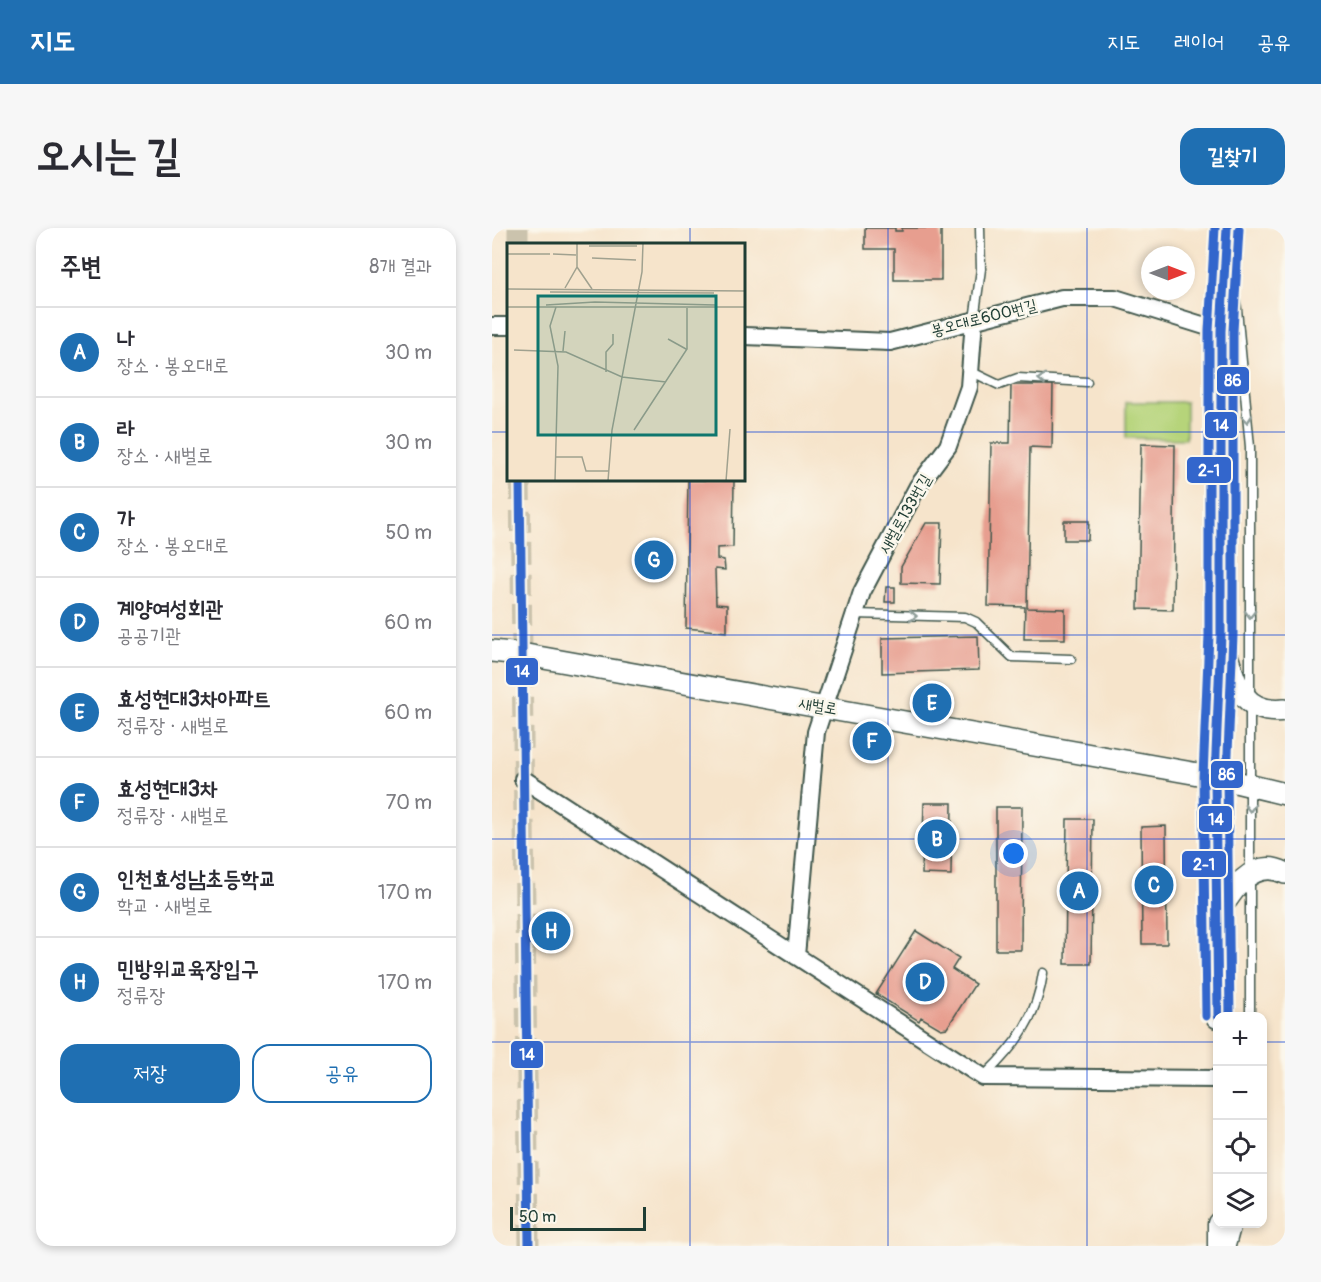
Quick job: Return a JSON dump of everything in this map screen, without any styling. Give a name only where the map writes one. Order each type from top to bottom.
[{"type":"main road","points":[[1218,1012],[1215,777],[1221,635],[1221,331],[1227,232]]},
{"type":"main road","points":[[1220,1228],[1220,1246]]},
{"type":"street","name":"봉오대로600번길","points":[[746,336],[890,342],[1062,298],[1115,298],[1221,331]]},
{"type":"street","name":"새벌로133번길","points":[[796,956],[816,732],[862,592],[918,486],[948,447],[969,387],[974,320]]},
{"type":"street","points":[[1221,635],[1240,694],[1249,701],[1271,710],[1285,710]]},
{"type":"street","name":"새벌로","points":[[492,651],[521,654],[1250,783],[1285,794]]},
{"type":"street","points":[[523,779],[982,1077],[1213,1079]]},
{"type":"street","points":[[1216,917],[1238,883],[1250,874],[1263,869],[1279,869],[1285,873]]},
{"type":"lane","points":[[974,320],[981,269],[980,228]]},
{"type":"lane","points":[[1227,232],[1238,301],[1250,447],[1250,1012]]},
{"type":"lane","points":[[970,371],[999,385],[1018,378],[1087,382]]},
{"type":"lane","points":[[855,614],[965,616],[976,622],[1012,657],[1071,659]]},
{"type":"lane","points":[[982,1077],[1021,1038],[1034,1010],[1042,973]]},
{"type":"lane","points":[[1231,1246],[1236,1228]]},
{"type":"green space","points":[[1126,402],[1186,402],[1186,439],[1126,438]]},
{"type":"building","points":[[865,228],[895,228],[895,231],[902,231],[902,228],[941,228],[941,280],[894,280],[894,249],[865,249]]},
{"type":"building","points":[[1011,385],[1053,385],[1052,448],[1030,447],[1027,608],[1065,609],[1065,639],[1024,639],[1025,607],[988,606],[991,443],[1010,443]]},
{"type":"building","points":[[1141,444],[1175,445],[1173,610],[1138,609]]},
{"type":"building","points":[[688,482],[734,482],[733,547],[717,548],[717,559],[724,560],[725,570],[715,569],[716,604],[727,605],[727,632],[686,628]]},
{"type":"building","points":[[1064,521],[1089,521],[1088,540],[1064,540]]},
{"type":"building","points":[[926,523],[942,523],[940,584],[901,583],[901,567]]},
{"type":"building","points":[[886,587],[895,587],[895,602],[885,602]]},
{"type":"building","points":[[978,636],[979,670],[882,673],[882,638]]},
{"type":"building","points":[[924,803],[952,803],[951,875],[922,874]]},
{"type":"building","points":[[996,807],[1022,807],[1021,950],[996,950]]},
{"type":"building","points":[[1067,819],[1093,819],[1091,964],[1065,964]]},
{"type":"building","points":[[1166,826],[1167,944],[1142,944],[1141,827]]},
{"type":"building","points":[[916,931],[959,958],[952,969],[975,984],[947,1028],[941,1029],[921,1017],[919,1021],[876,994]]},
{"type":"tunnel","points":[[518,228],[518,243]]},
{"type":"tunnel","points":[[520,482],[529,1246]]},
{"type":"transit line","name":"2-1","points":[[1206,1016],[1203,777],[1209,635],[1209,331],[1215,228]]},
{"type":"transit line","name":"14","points":[[1218,1012],[1215,777],[1221,635],[1221,331],[1227,228]]},
{"type":"transit line","name":"86","points":[[1230,1012],[1227,777],[1233,635],[1233,331],[1239,229]]},
{"type":"transit line","name":"14","points":[[520,482],[529,1246]]},
{"type":"place","name":"인천효성남초등학교","points":[[654,560]]},
{"type":"place","name":"효성현대3차아파트","points":[[932,703]]},
{"type":"place","name":"효성현대3차","points":[[872,741]]},
{"type":"place","name":"라","points":[[937,839]]},
{"type":"place","name":"가","points":[[1154,885]]},
{"type":"place","name":"나","points":[[1079,891]]},
{"type":"place","name":"민방위교육장입구","points":[[551,931]]},
{"type":"place","name":"계양여성회관","points":[[925,982]]}]
